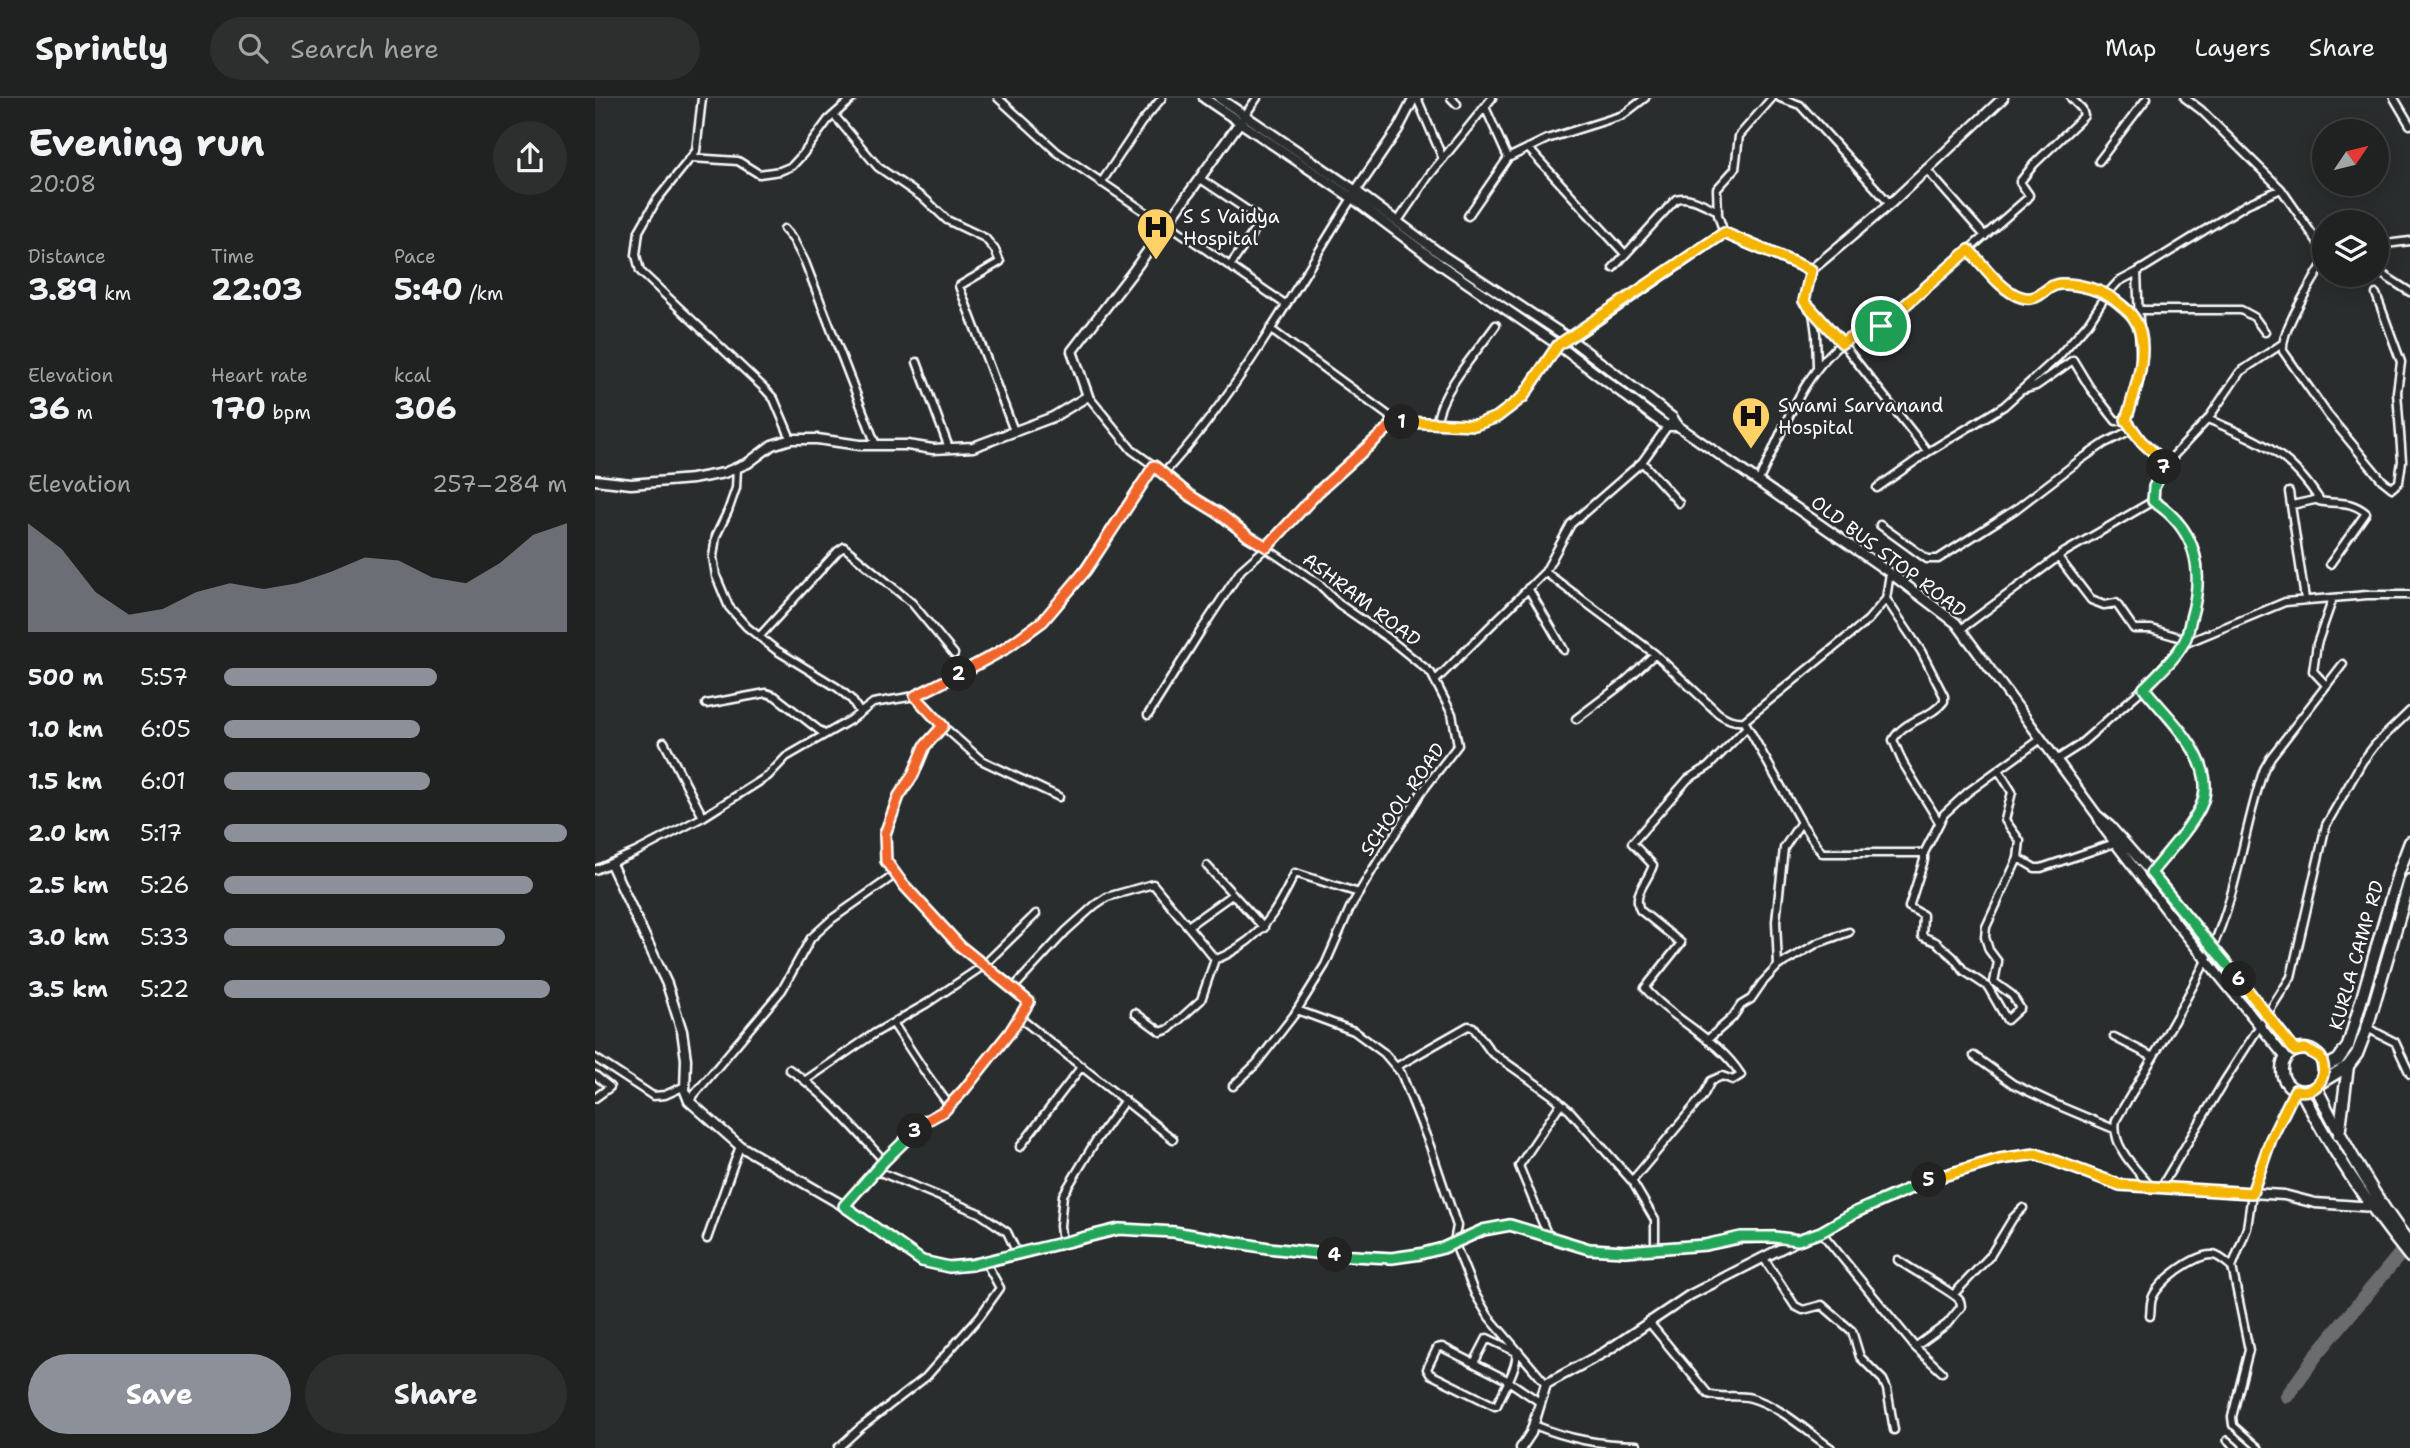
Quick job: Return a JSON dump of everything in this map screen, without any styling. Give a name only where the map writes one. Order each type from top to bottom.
[{"type":"main road","name":"KURLA CAMP RD","points":[[2295,1051],[2311,1051],[2320,1057],[2324,1067],[2338,1059],[2348,1046],[2409,846]]},
{"type":"main road","name":"KURLA CAMP RD","points":[[2348,1066],[2357,1054],[2367,1028],[2410,880]]},
{"type":"main road","points":[[2295,1051],[2285,1058],[2282,1067],[2287,1085],[2298,1091],[2326,1140],[2392,1228],[2410,1257]]},
{"type":"main road","points":[[2298,1091],[2318,1085],[2348,1066]]},
{"type":"main road","points":[[2339,1135],[2348,1066]]},
{"type":"main road","points":[[2324,1067],[2318,1085],[2339,1135],[2376,1206]]},
{"type":"main road","points":[[2392,1228],[2410,1244]]},
{"type":"street","points":[[702,98],[696,150],[656,201],[639,231],[636,255],[640,271],[765,389],[791,439]]},
{"type":"street","points":[[692,158],[739,162],[759,174],[780,171],[792,166],[834,115],[853,98]]},
{"type":"street","points":[[998,98],[1057,152],[1285,304]]},
{"type":"street","points":[[1101,183],[1162,98]]},
{"type":"street","points":[[1204,98],[1242,119],[1354,194],[1441,265],[1558,345],[1667,426]]},
{"type":"street","points":[[1219,98],[1242,119]]},
{"type":"street","points":[[595,480],[631,484],[692,479],[724,473],[748,463],[772,445],[791,439],[817,439],[859,445],[973,447],[1053,417],[1088,396],[1072,351],[1167,225],[1257,98]]},
{"type":"street","points":[[1415,98],[1443,159]]},
{"type":"street","points":[[1164,473],[1246,369],[1415,98]]},
{"type":"street","points":[[1451,98],[1457,104]]},
{"type":"street","points":[[1398,221],[1427,177],[1492,98]]},
{"type":"street","points":[[1468,216],[1508,158],[1547,139],[1623,115],[1645,98]]},
{"type":"street","points":[[1724,233],[1718,211],[1717,189],[1735,169],[1739,135],[1772,98]]},
{"type":"street","points":[[1780,98],[1801,102],[1890,204]]},
{"type":"street","points":[[1928,452],[1842,343],[1804,301],[1811,270],[1890,204],[2003,98]]},
{"type":"street","points":[[1759,480],[1817,366],[1853,334],[1869,332],[1881,326],[2028,198],[2029,195],[2020,182],[2084,116],[2082,109],[2071,98]]},
{"type":"street","points":[[2099,161],[2147,98]]},
{"type":"street","points":[[2185,98],[2201,110],[2280,189],[2312,234]]},
{"type":"street","points":[[2394,98],[2410,125]]},
{"type":"street","points":[[1485,107],[1508,158]]},
{"type":"street","points":[[834,115],[878,167],[926,200],[947,220],[985,238],[995,250],[1000,262],[959,286],[1014,431]]},
{"type":"street","points":[[1528,149],[1625,254]]},
{"type":"street","points":[[1926,169],[1985,236]]},
{"type":"street","points":[[1199,178],[1258,218],[1259,224],[1230,266]]},
{"type":"street","points":[[1877,488],[1928,452],[2004,406],[2058,357],[2089,322],[2118,282],[2247,204],[2280,189]]},
{"type":"street","name":"OLD BUS STOP ROAD","points":[[1354,194],[1398,221],[1442,255],[1570,339],[1676,422],[1890,573],[1956,623],[2115,843],[2285,1058]]},
{"type":"street","points":[[1613,268],[1676,200],[1694,200],[1718,211]]},
{"type":"street","points":[[784,229],[793,239],[805,262],[807,274],[838,343],[853,390],[876,445]]},
{"type":"street","points":[[1724,233],[1811,270]]},
{"type":"street","points":[[1270,329],[1396,421],[1475,425],[1497,417],[1523,397],[1558,345],[1724,233]]},
{"type":"street","points":[[2389,244],[2410,241]]},
{"type":"street","points":[[1969,250],[2003,285],[2018,296],[2031,299],[2061,284],[2085,287],[2107,294],[2130,313],[2140,332]]},
{"type":"street","points":[[2126,420],[2141,370],[2137,272]]},
{"type":"street","points":[[2389,278],[2410,292]]},
{"type":"street","points":[[2153,501],[2154,487],[2165,466],[2208,419],[2240,372],[2282,344],[2312,284]]},
{"type":"street","points":[[2282,344],[2291,365],[2328,415],[2382,480],[2389,486],[2396,487],[2402,461],[2397,392],[2401,362],[2376,295]]},
{"type":"street","points":[[1812,310],[1817,334],[1817,366]]},
{"type":"street","points":[[2140,310],[2241,310],[2254,317],[2265,332]]},
{"type":"street","points":[[1437,423],[1438,412],[1455,381],[1496,325]]},
{"type":"street","points":[[2021,391],[2036,386],[2073,360],[2089,388],[2116,421],[2126,420]]},
{"type":"street","points":[[917,362],[949,448]]},
{"type":"street","name":"ASHRAM ROAD","points":[[1088,396],[1132,450],[1189,495],[1319,584],[1339,604],[1388,638],[1431,673],[1435,681]]},
{"type":"street","points":[[2208,419],[2274,450],[2296,468],[2319,500]]},
{"type":"street","points":[[2126,420],[2165,466]]},
{"type":"street","points":[[1148,715],[1241,570],[1267,547],[1318,492],[1396,421]]},
{"type":"street","points":[[1435,681],[1545,572],[1571,524],[1642,462],[1667,426],[1676,422]]},
{"type":"street","points":[[1880,525],[1927,559],[1938,559],[2016,509],[2097,449],[2133,429]]},
{"type":"street","points":[[1642,462],[1679,503]]},
{"type":"street","points":[[595,870],[703,817],[768,776],[786,757],[873,703],[915,696],[985,660],[1043,621],[1086,570],[1154,466]]},
{"type":"street","points":[[737,468],[736,488],[716,536],[713,557],[716,576],[729,607],[747,627],[776,650],[825,678],[852,700],[860,713]]},
{"type":"street","points":[[2289,492],[2305,599]]},
{"type":"street","points":[[2292,505],[2319,500],[2332,504],[2352,503],[2366,513],[2330,564]]},
{"type":"street","points":[[1961,629],[2058,557],[2153,501]]},
{"type":"street","points":[[2056,760],[2078,746],[2144,688],[2184,641],[2199,578],[2198,563],[2185,530],[2169,512],[2153,501]]},
{"type":"street","points":[[759,636],[844,547],[912,603],[954,654]]},
{"type":"street","points":[[2058,557],[2091,600],[2104,605],[2116,604],[2134,629],[2151,629],[2184,641],[2285,602],[2367,595],[2410,595]]},
{"type":"street","points":[[1545,572],[1655,654],[1728,720],[1746,724],[1801,822],[1822,853],[1924,853]]},
{"type":"street","points":[[1632,1181],[1703,1096],[1711,1081],[1721,1076],[1738,1079],[1740,1073],[1645,988],[1681,943],[1637,905],[1637,897],[1653,865],[1632,843],[1688,779],[1708,767],[1746,724],[1853,633],[1886,599],[1890,573]]},
{"type":"street","points":[[1528,589],[1565,650]]},
{"type":"street","points":[[2326,685],[2313,671],[2317,644],[2333,598]]},
{"type":"street","points":[[1886,599],[1921,652],[1944,696],[1938,709],[1901,729],[1893,740],[1903,763],[1939,822]]},
{"type":"street","points":[[1576,719],[1621,685],[1655,654]]},
{"type":"street","points":[[2146,1187],[2120,1146],[2114,1129],[2116,1120],[2212,947],[2237,874],[2264,769],[2343,664]]},
{"type":"street","name":"SCHOOL ROAD","points":[[1233,1086],[1256,1064],[1297,1010],[1325,965],[1350,908],[1421,793],[1458,745],[1453,714],[1435,681]]},
{"type":"street","points":[[2144,688],[2197,754],[2206,781],[2200,807],[2151,873]]},
{"type":"street","points":[[706,704],[765,693],[775,696],[824,734]]},
{"type":"street","points":[[915,696],[943,726],[990,766],[1059,797]]},
{"type":"street","points":[[2161,1187],[2260,1023],[2268,1015],[2291,977],[2326,825],[2368,753],[2410,711]]},
{"type":"street","points":[[844,1206],[884,1161],[926,1121],[944,1111],[980,1070],[1029,1002],[960,946],[886,861],[885,834],[899,796],[913,775],[925,746],[943,726]]},
{"type":"street","points":[[1999,771],[2012,792],[2005,820],[2021,841],[2018,858],[1990,915],[1985,937],[1989,950],[1998,962],[1994,982],[2012,995],[2020,1008],[2007,1020],[1988,987],[1963,971],[1935,942],[1921,936],[1923,915],[1909,907],[1924,853],[1944,814],[1968,792],[2041,738]]},
{"type":"street","points":[[664,742],[703,817]]},
{"type":"street","name":"OLD BUS STOP ROAD","points":[[2097,815],[2151,873],[2295,1051]]},
{"type":"street","points":[[1779,965],[1776,921],[1784,848],[1801,822]]},
{"type":"street","points":[[2018,858],[2035,868],[2041,868],[2115,843]]},
{"type":"street","points":[[611,864],[667,984],[682,1031],[686,1059],[685,1086],[689,1101],[740,1146],[844,1206],[922,1261],[949,1267],[986,1263],[1119,1229],[1144,1229],[1333,1255],[1392,1258],[1443,1248],[1483,1230],[1510,1225],[1589,1249],[1655,1250],[1705,1245],[1741,1237],[1798,1240]]},
{"type":"street","points":[[1207,866],[1264,928]]},
{"type":"street","points":[[1215,959],[1225,957],[1253,940],[1264,928],[1295,873],[1359,894]]},
{"type":"street","points":[[689,1101],[782,990],[811,938],[832,919],[896,874]]},
{"type":"street","points":[[1014,989],[1071,926],[1107,897],[1153,884],[1215,959]]},
{"type":"street","points":[[1188,926],[1233,894]]},
{"type":"street","points":[[2161,901],[2169,895]]},
{"type":"street","points":[[806,1080],[982,966],[1036,914]]},
{"type":"street","points":[[1707,1041],[1732,1018],[1741,1005],[1751,999],[1779,965],[1818,943],[1849,932]]},
{"type":"street","points":[[1135,1013],[1161,1032],[1169,1029],[1201,1000],[1215,959]]},
{"type":"street","points":[[1297,1010],[1354,1031],[1384,1053],[1401,1073],[1457,1226],[1454,1241],[1482,1306],[1546,1384]]},
{"type":"street","points":[[1020,1018],[1173,1139]]},
{"type":"street","points":[[894,1023],[949,1105]]},
{"type":"street","points":[[1396,1067],[1471,1026],[1491,1052],[1561,1103],[1632,1181],[1655,1220],[1655,1250]]},
{"type":"street","points":[[2367,1028],[2395,1042],[2410,1074]]},
{"type":"street","points":[[2114,1037],[2153,1057]]},
{"type":"street","points":[[1974,1056],[2013,1084],[2114,1129]]},
{"type":"street","points":[[595,1058],[653,1096],[666,1095],[685,1086]]},
{"type":"street","points":[[1020,1147],[1082,1066]]},
{"type":"street","points":[[789,1069],[806,1080],[832,1104],[884,1161]]},
{"type":"street","points":[[595,1075],[610,1087],[595,1098]]},
{"type":"street","points":[[2259,1448],[2233,1425],[2232,1417],[2249,1350],[2232,1266],[2250,1213],[2252,1193],[2271,1139],[2298,1091]]},
{"type":"street","points":[[1062,1243],[1060,1226],[1063,1195],[1095,1142],[1125,1100]]},
{"type":"street","points":[[1548,1236],[1519,1166],[1561,1103]]},
{"type":"street","points":[[708,1239],[740,1146]]},
{"type":"street","points":[[1521,1448],[1531,1433],[1546,1384],[1605,1352],[1690,1295],[1763,1257],[1821,1232],[1904,1190],[1975,1165],[2011,1156],[2036,1154],[2120,1185],[2284,1195],[2315,1203],[2376,1206]]},
{"type":"street","points":[[876,1170],[979,1213],[1007,1231],[1017,1253]]},
{"type":"street","points":[[1954,1294],[1990,1256],[2013,1218],[2023,1209]]},
{"type":"street","points":[[1821,1232],[1915,1347],[1942,1372]]},
{"type":"street","points":[[2150,1315],[2152,1298],[2158,1289],[2185,1265],[2199,1257],[2212,1255],[2232,1266]]},
{"type":"street","points":[[1763,1257],[1795,1306],[1803,1310],[1822,1305],[1852,1331],[1860,1357],[1878,1375],[1887,1389],[1894,1430]]},
{"type":"street","points":[[1898,1260],[1961,1301],[1961,1307],[1947,1324],[1915,1347]]},
{"type":"street","points":[[838,1448],[926,1377],[980,1316],[1000,1288],[986,1263]]},
{"type":"street","points":[[1648,1321],[1708,1394],[1717,1397],[1748,1397],[1761,1401],[1831,1448]]},
{"type":"street","points":[[1474,1363],[1485,1339],[1490,1338],[1516,1352],[1516,1362],[1507,1380],[1497,1405],[1493,1406],[1430,1374],[1427,1369],[1439,1347],[1507,1380],[1541,1403]]},
{"type":"street","points":[[1534,1425],[1566,1438],[1610,1445],[1637,1445]]},
{"type":"street","points":[[2227,1440],[2236,1448]]},
{"type":"waterway","points":[[2287,1396],[2317,1354],[2410,1242]]},
{"type":"place","name":"S S Vaidya Hospital","points":[[1156,261]]},
{"type":"place","name":"Swami Sarvanand Hospital","points":[[1751,450]]},
{"type":"route","points":[[1724,233],[1811,270],[1804,301],[1842,343],[1853,334],[1869,332],[1881,326],[1969,250],[2003,285],[2018,296],[2031,299],[2058,284],[2085,287],[2107,294],[2137,322],[2140,332],[2141,370],[2126,420],[2141,441],[2165,466],[2154,487],[2153,501],[2169,512],[2185,530],[2198,563],[2199,578],[2184,644],[2144,688],[2197,754],[2206,781],[2200,807],[2151,873],[2295,1051],[2305,1049],[2316,1053],[2324,1067],[2323,1078],[2316,1087],[2306,1091],[2295,1090],[2271,1139],[2252,1193],[2120,1185],[2036,1154],[2011,1156],[1935,1178],[1893,1194],[1821,1232],[1798,1240],[1741,1237],[1705,1245],[1625,1251],[1589,1249],[1510,1225],[1483,1230],[1443,1248],[1392,1258],[1333,1255],[1268,1248],[1174,1232],[1119,1229],[982,1264],[949,1267],[922,1261],[844,1206],[902,1143],[926,1121],[944,1111],[964,1090],[1010,1032],[1029,1002],[960,946],[902,883],[886,861],[885,834],[899,796],[913,775],[925,746],[943,726],[915,696],[1003,650],[1043,621],[1086,570],[1154,466],[1189,495],[1267,547],[1318,492],[1396,421],[1475,425],[1497,417],[1523,397],[1558,345],[1724,233]]}]
